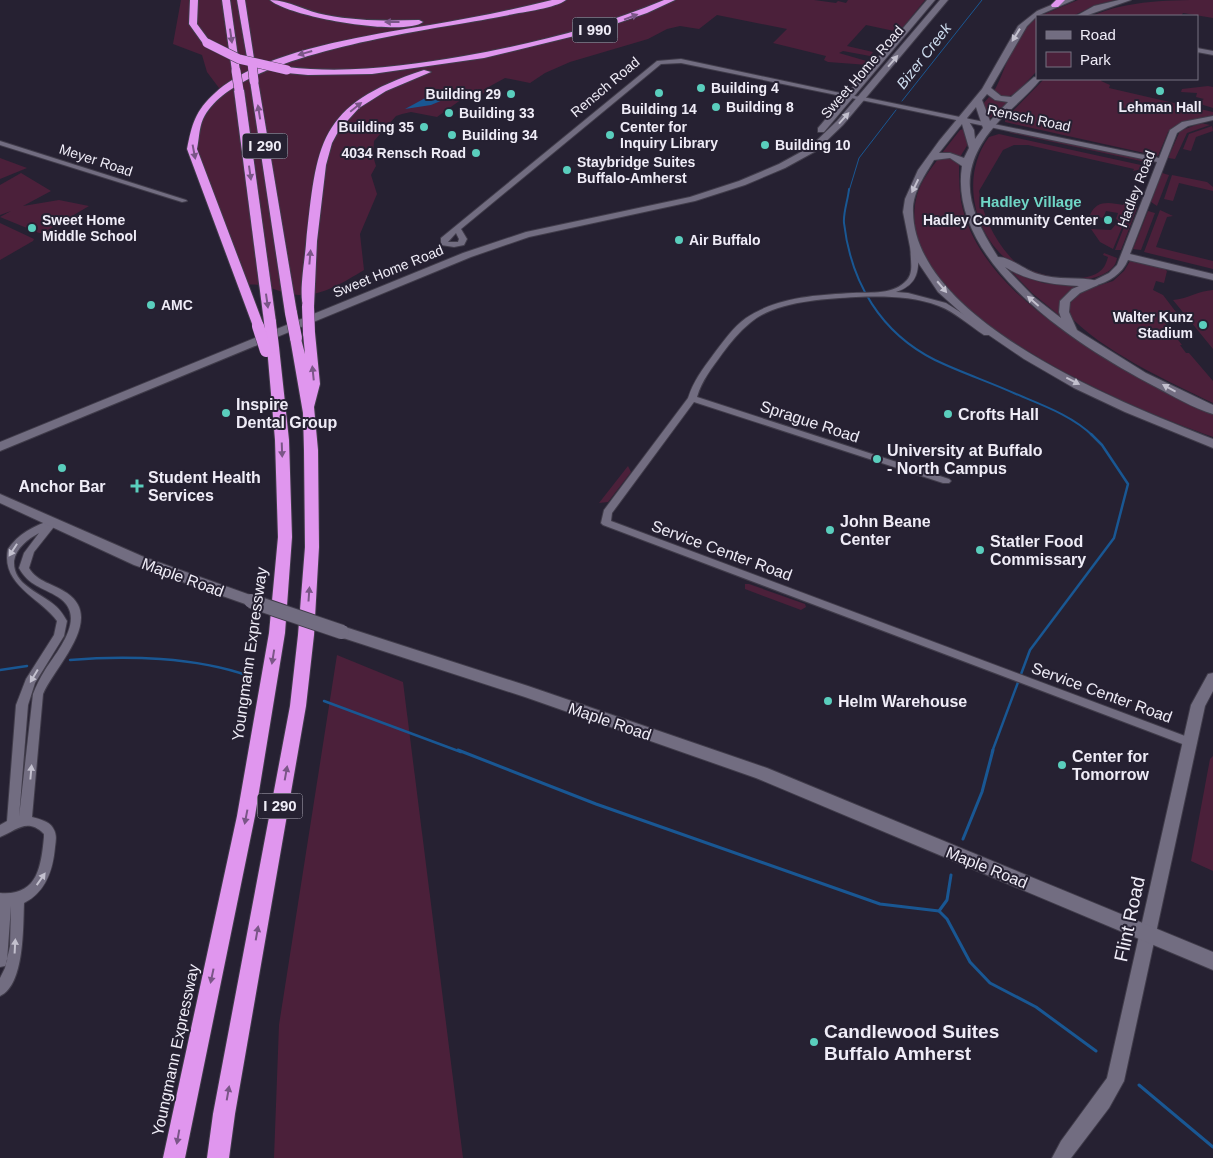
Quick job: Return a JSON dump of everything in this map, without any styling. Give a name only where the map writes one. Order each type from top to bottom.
[{"type":"highway","points":[[194,0],[193,24],[206,42],[239,59],[287,70],[334,74],[372,72],[517,50]]},
{"type":"highway","name":"I 290","points":[[226,0],[270,322],[270,349]]},
{"type":"highway","name":"I 290","points":[[218,1158],[224,1114],[298,706],[306,635],[312,547],[309,413],[291,313],[241,0]]},
{"type":"highway","points":[[274,0],[292,8],[318,15],[373,22],[425,21],[510,11]]},
{"type":"highway","name":"I 990","points":[[510,11],[562,0]]},
{"type":"highway","name":"I 990","points":[[517,50],[602,28],[671,0]]},
{"type":"highway","points":[[270,349],[258,326],[194,154],[194,129],[204,110],[216,96],[239,80],[291,57],[326,48],[510,11]]},
{"type":"highway","points":[[309,413],[314,384],[308,306],[311,245],[324,152],[330,137],[339,123],[367,98],[408,78],[517,50]]},
{"type":"highway","name":"Youngmann Expressway","points":[[174,1158],[243,834],[277,633],[284,537],[278,384],[270,349]]},
{"type":"highway","points":[[223,1158],[224,1114]]},
{"type":"main road","name":"Sweet Home Road","points":[[797,157],[931,0]]},
{"type":"main road","name":"Sweet Home Road","points":[[0,447],[467,254],[526,235],[720,191],[764,175],[821,142],[862,98],[944,0]]},
{"type":"main road","points":[[1070,0],[1058,3],[1037,14],[1019,29],[987,88],[964,121],[931,158],[911,194],[908,211],[909,229],[914,248],[949,296],[1001,340],[1094,392],[1213,444]]},
{"type":"main road","points":[[1082,15],[1115,2],[1127,0]]},
{"type":"main road","points":[[1089,15],[1115,2]]},
{"type":"main road","points":[[1036,80],[988,125],[974,147],[967,166],[965,183],[968,208],[978,233],[1007,275],[1026,294],[1072,330],[1122,362],[1213,410]]},
{"type":"main road","points":[[987,88],[992,96],[1001,99],[1013,99],[1020,96]]},
{"type":"main road","points":[[978,100],[988,125]]},
{"type":"main road","points":[[964,121],[971,145],[974,147]]},
{"type":"main road","points":[[931,158],[942,155],[954,156],[967,166]]},
{"type":"main road","points":[[988,249],[1014,269],[1031,277],[1060,283],[1094,282]]},
{"type":"main road","points":[[1072,330],[1064,312],[1065,301],[1076,291],[1094,282]]},
{"type":"main road","name":"Maple Road","points":[[0,498],[139,561],[342,632],[528,692],[761,773],[1213,961]]},
{"type":"street","points":[[1198,50],[1213,53]]},
{"type":"street","name":"Rensch Road","points":[[457,229],[659,62],[681,61],[862,98],[868,102],[988,125],[1160,164]]},
{"type":"street","name":"Hadley Road","points":[[1094,282],[1115,273],[1125,256],[1160,164],[1176,129],[1185,124],[1213,118]]},
{"type":"street","name":"Meyer Road","points":[[0,143],[184,201]]},
{"type":"street","name":"Service Center Road","points":[[878,294],[898,289],[910,282],[915,269],[914,248]]},
{"type":"street","points":[[1125,256],[1213,277]]},
{"type":"street","name":"Service Center Road","points":[[1001,340],[935,302],[908,295],[849,295],[791,302],[768,310],[748,320],[738,329],[704,372],[692,398],[607,512],[606,523],[1190,742]]},
{"type":"street","name":"Sprague Road","points":[[692,398],[946,481]]},
{"type":"street","points":[[26,820],[38,694],[62,628],[60,616],[54,608],[15,587],[9,580],[7,567],[12,550],[24,537],[52,523]]},
{"type":"street","points":[[13,823],[22,704],[30,682],[74,630],[77,622],[76,610],[70,600],[34,579],[24,568],[27,554],[45,535],[52,523]]},
{"type":"street","name":"Flint Road","points":[[1061,1158],[1075,1135],[1100,1108],[1115,1081],[1198,705],[1213,678]]},
{"type":"street","points":[[0,832],[13,823],[26,820],[37,823],[46,828],[50,833],[48,865],[39,884],[8,899]]},
{"type":"street","points":[[0,961],[8,899]]},
{"type":"street","points":[[0,989],[8,980],[14,968],[8,899]]},
{"type":"green space","points":[[181,0],[814,0],[846,3],[848,0],[925,0],[899,32],[866,25],[847,46],[873,52],[870,56],[843,51],[839,53],[870,62],[868,65],[828,62],[824,60],[826,56],[773,43],[787,29],[717,15],[699,29],[680,26],[667,29],[648,39],[570,62],[545,73],[530,83],[505,78],[483,90],[487,91],[479,96],[469,94],[437,117],[411,112],[396,116],[374,141],[373,156],[376,166],[371,175],[377,194],[360,234],[364,270],[325,291],[299,295],[258,285],[243,286],[197,163],[193,134],[222,92],[207,72],[202,55],[173,44]]},
{"type":"green space","points":[[1078,0],[1115,0],[1095,5],[1075,15],[1042,15]]},
{"type":"green space","points":[[1213,0],[1213,18],[1183,13],[1182,15],[1095,15],[1135,4]]},
{"type":"green space","points":[[1036,19],[1036,72],[1016,93],[1005,98],[993,93],[1016,43]]},
{"type":"green space","points":[[1043,80],[1102,80],[1110,85],[1109,88],[1213,112],[1213,115],[1175,126],[1168,132],[1158,156],[1005,122],[1005,119]]},
{"type":"green space","points":[[1213,87],[1213,108],[1197,103],[1204,99],[1196,97],[1197,93],[1181,92],[1182,89]]},
{"type":"green space","points":[[989,97],[1009,102],[989,119],[983,104]]},
{"type":"green space","points":[[1201,123],[1210,125],[1187,133],[1175,159],[1168,158],[1180,131]]},
{"type":"green space","points":[[1212,126],[1213,131],[1196,137],[1191,151],[1183,149],[1189,134]]},
{"type":"green space","points":[[1002,128],[1154,162],[1150,163],[1011,133]]},
{"type":"green space","points":[[964,129],[968,144],[960,157],[942,153],[960,130]]},
{"type":"green space","points":[[999,134],[1150,167],[1133,171],[1134,169],[1028,145],[1014,145],[1003,150],[979,191],[983,210],[995,237],[1013,260],[1021,266],[1045,275],[1073,278],[1086,277],[1096,274],[1104,267],[1108,257],[1103,255],[1104,253],[1117,258],[1114,266],[1107,273],[1085,280],[1050,280],[1013,264],[993,245],[984,231],[978,216],[973,183],[975,167],[981,151],[989,137]]},
{"type":"green space","points":[[0,158],[27,168],[0,179]]},
{"type":"green space","points":[[951,158],[959,163],[961,201],[974,238],[997,272],[1027,302],[1063,330],[1101,355],[1213,413],[1213,437],[1128,403],[1076,378],[1023,348],[976,314],[939,277],[917,237],[917,195],[923,180],[938,159]]},
{"type":"green space","points":[[21,173],[51,191],[23,206],[59,200],[89,206],[43,233],[0,217],[11,211],[0,215],[0,185]]},
{"type":"green space","points":[[1162,173],[1169,175],[1157,206],[1151,202]]},
{"type":"green space","points":[[1172,175],[1207,182],[1213,187],[1213,191],[1179,183],[1173,201],[1164,199]]},
{"type":"green space","points":[[1124,202],[1132,204],[1124,224],[1117,222],[1118,213],[1106,211],[1103,218],[1090,215],[1099,204],[1123,205]]},
{"type":"green space","points":[[1132,207],[1137,208],[1121,250],[1115,250]]},
{"type":"green space","points":[[1160,210],[1173,216],[1167,217],[1156,247],[1213,261],[1213,269],[1144,252]]},
{"type":"green space","points":[[1148,211],[1155,213],[1141,250],[1133,249]]},
{"type":"green space","points":[[0,223],[34,239],[33,241],[0,260]]},
{"type":"green space","points":[[1117,223],[1123,225],[1113,249],[1100,242],[1091,229],[1111,230]]},
{"type":"green space","points":[[1130,261],[1164,268],[1167,271],[1164,283],[1156,281],[1153,290],[1163,295],[1179,316],[1161,318],[1186,353],[1189,353],[1213,381],[1213,403],[1156,375],[1116,352],[1098,340],[1068,314],[1068,301],[1082,291],[1113,281],[1124,271]]},
{"type":"green space","points":[[1011,271],[1043,283],[1078,287],[1063,297],[1060,316],[1032,293]]},
{"type":"green space","name":"Walter Kunz Stadium","points":[[1213,290],[1213,349],[1173,300]]},
{"type":"green space","points":[[628,466],[631,472],[608,502],[599,503]]},
{"type":"green space","points":[[745,584],[805,604],[806,607],[801,610],[745,589]]},
{"type":"green space","points":[[337,655],[403,682],[463,1158],[274,1158],[279,1025]]},
{"type":"green space","points":[[1213,756],[1213,871],[1191,861],[1210,759]]},
{"type":"water","points":[[442,92],[450,97],[431,105],[405,109],[429,96]]},
{"type":"waterway","name":"Bizer Creek","points":[[902,101],[982,0]]},
{"type":"waterway","points":[[849,191],[859,158],[896,110]]},
{"type":"waterway","points":[[849,189],[844,215],[848,245],[862,286],[884,321],[899,336],[935,360],[1057,412],[1093,436]]},
{"type":"waterway","points":[[992,752],[1030,650],[1114,538],[1128,484],[1102,445],[1093,436]]},
{"type":"waterway","points":[[70,660],[137,658],[184,661],[249,676]]},
{"type":"waterway","points":[[0,670],[27,666]]},
{"type":"waterway","points":[[324,701],[461,752]]},
{"type":"waterway","points":[[458,750],[596,804],[880,904],[939,911]]},
{"type":"waterway","points":[[963,839],[982,792],[993,750]]},
{"type":"waterway","points":[[939,911],[947,900],[951,875]]},
{"type":"waterway","points":[[939,911],[947,919],[970,962],[990,983],[1036,1007],[1096,1051]]},
{"type":"waterway","points":[[1139,1085],[1213,1147]]},
{"type":"place","name":"Building 4","points":[[701,88]]},
{"type":"place","name":"Lehman Hall","points":[[1160,91]]},
{"type":"place","name":"Building 14","points":[[659,93]]},
{"type":"place","name":"Building 29","points":[[511,94]]},
{"type":"place","name":"Building 8","points":[[716,107]]},
{"type":"place","name":"Building 33","points":[[449,113]]},
{"type":"place","name":"Building 35","points":[[424,127]]},
{"type":"place","name":"Building 34","points":[[452,135]]},
{"type":"place","name":"Center for Inquiry Library","points":[[610,135]]},
{"type":"place","name":"Building 10","points":[[765,145]]},
{"type":"place","name":"4034 Rensch Road","points":[[476,153]]},
{"type":"place","name":"Staybridge Suites Buffalo-Amherst","points":[[567,170]]},
{"type":"place","name":"Hadley Community Center","points":[[1108,220]]},
{"type":"place","name":"Sweet Home Middle School","points":[[32,228]]},
{"type":"place","name":"Air Buffalo","points":[[679,240]]},
{"type":"place","name":"AMC","points":[[151,305]]},
{"type":"place","name":"Walter Kunz Stadium","points":[[1203,325]]},
{"type":"place","name":"Inspire Dental Group","points":[[226,413]]},
{"type":"place","name":"Crofts Hall","points":[[948,414]]},
{"type":"place","name":"University at Buffalo - North Campus","points":[[877,459]]},
{"type":"place","name":"Anchor Bar","points":[[62,468]]},
{"type":"place","name":"Student Health Services","points":[[137,486]]},
{"type":"place","name":"John Beane Center","points":[[830,530]]},
{"type":"place","name":"Statler Food Commissary","points":[[980,550]]},
{"type":"place","name":"Helm Warehouse","points":[[828,701]]},
{"type":"place","name":"Center for Tomorrow","points":[[1062,765]]},
{"type":"place","name":"Candlewood Suites Buffalo Amherst","points":[[814,1042]]},
{"type":"district","name":"Hadley Village","points":[[1031,202]]}]
